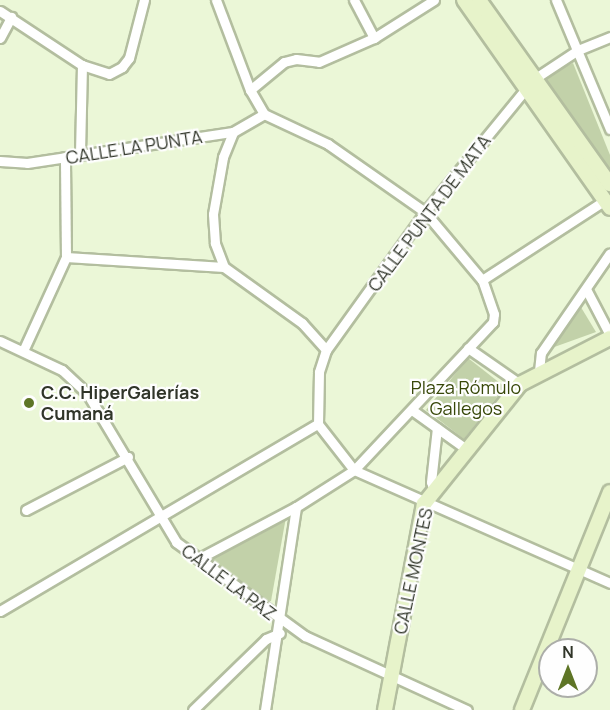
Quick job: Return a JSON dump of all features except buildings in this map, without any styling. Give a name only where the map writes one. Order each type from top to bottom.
[{"type":"street","points":[[0,11],[82,65],[109,74],[122,67],[129,58],[144,0]]},
{"type":"street","points":[[198,559],[296,507],[354,470],[494,322],[493,306],[482,280],[425,212],[328,144],[264,114],[250,90],[216,0]]},
{"type":"street","points":[[354,0],[374,38]]},
{"type":"street","points":[[250,90],[284,62],[296,58],[319,62],[374,38],[434,0]]},
{"type":"street","points":[[464,0],[525,90],[608,204],[482,280]]},
{"type":"street","points":[[479,0],[610,184]]},
{"type":"street","points":[[556,0],[610,129]]},
{"type":"street","points":[[0,38],[11,17]]},
{"type":"street","points":[[534,78],[578,50],[610,36]]},
{"type":"street","points":[[80,153],[82,65]]},
{"type":"street","name":"CALLE PUNTA DE MATA","points":[[326,350],[425,212],[534,78]]},
{"type":"street","name":"CALLE LA PUNTA","points":[[0,161],[27,163],[80,153],[233,132],[264,114]]},
{"type":"street","points":[[224,267],[214,243],[213,214],[222,157],[233,132]]},
{"type":"street","points":[[23,351],[66,256],[65,157]]},
{"type":"street","points":[[539,371],[541,353],[610,253]]},
{"type":"street","points":[[66,256],[224,267],[302,323],[326,350],[319,372],[318,424],[354,470],[424,504],[610,584]]},
{"type":"street","points":[[586,289],[610,337]]},
{"type":"street","name":"CALLE MONTES","points":[[385,710],[424,504],[520,384],[539,371],[610,337]]},
{"type":"street","name":"CALLE LA PAZ","points":[[0,341],[62,370],[87,393],[164,516],[176,542],[281,621],[467,710]]},
{"type":"street","points":[[468,348],[520,384]]},
{"type":"street","points":[[412,410],[466,449]]},
{"type":"street","points":[[0,611],[318,424]]},
{"type":"street","points":[[434,491],[431,482],[437,428]]},
{"type":"street","points":[[26,510],[128,457]]},
{"type":"street","points":[[522,710],[610,492]]},
{"type":"street","points":[[265,710],[280,633],[296,507]]},
{"type":"street","points":[[193,710],[266,639],[280,633]]},
{"type":"green space","points":[[573,63],[610,155],[610,182],[541,79]]},
{"type":"green space","points":[[579,304],[596,332],[546,350]]},
{"type":"green space","name":"Plaza Rómulo Gallegos","points":[[468,358],[505,387],[464,439],[426,410]]},
{"type":"green space","points":[[286,517],[271,601],[265,603],[211,562],[212,557]]},
{"type":"place","name":"C.C. HiperGalerías Cumaná","points":[[29,403]]}]
